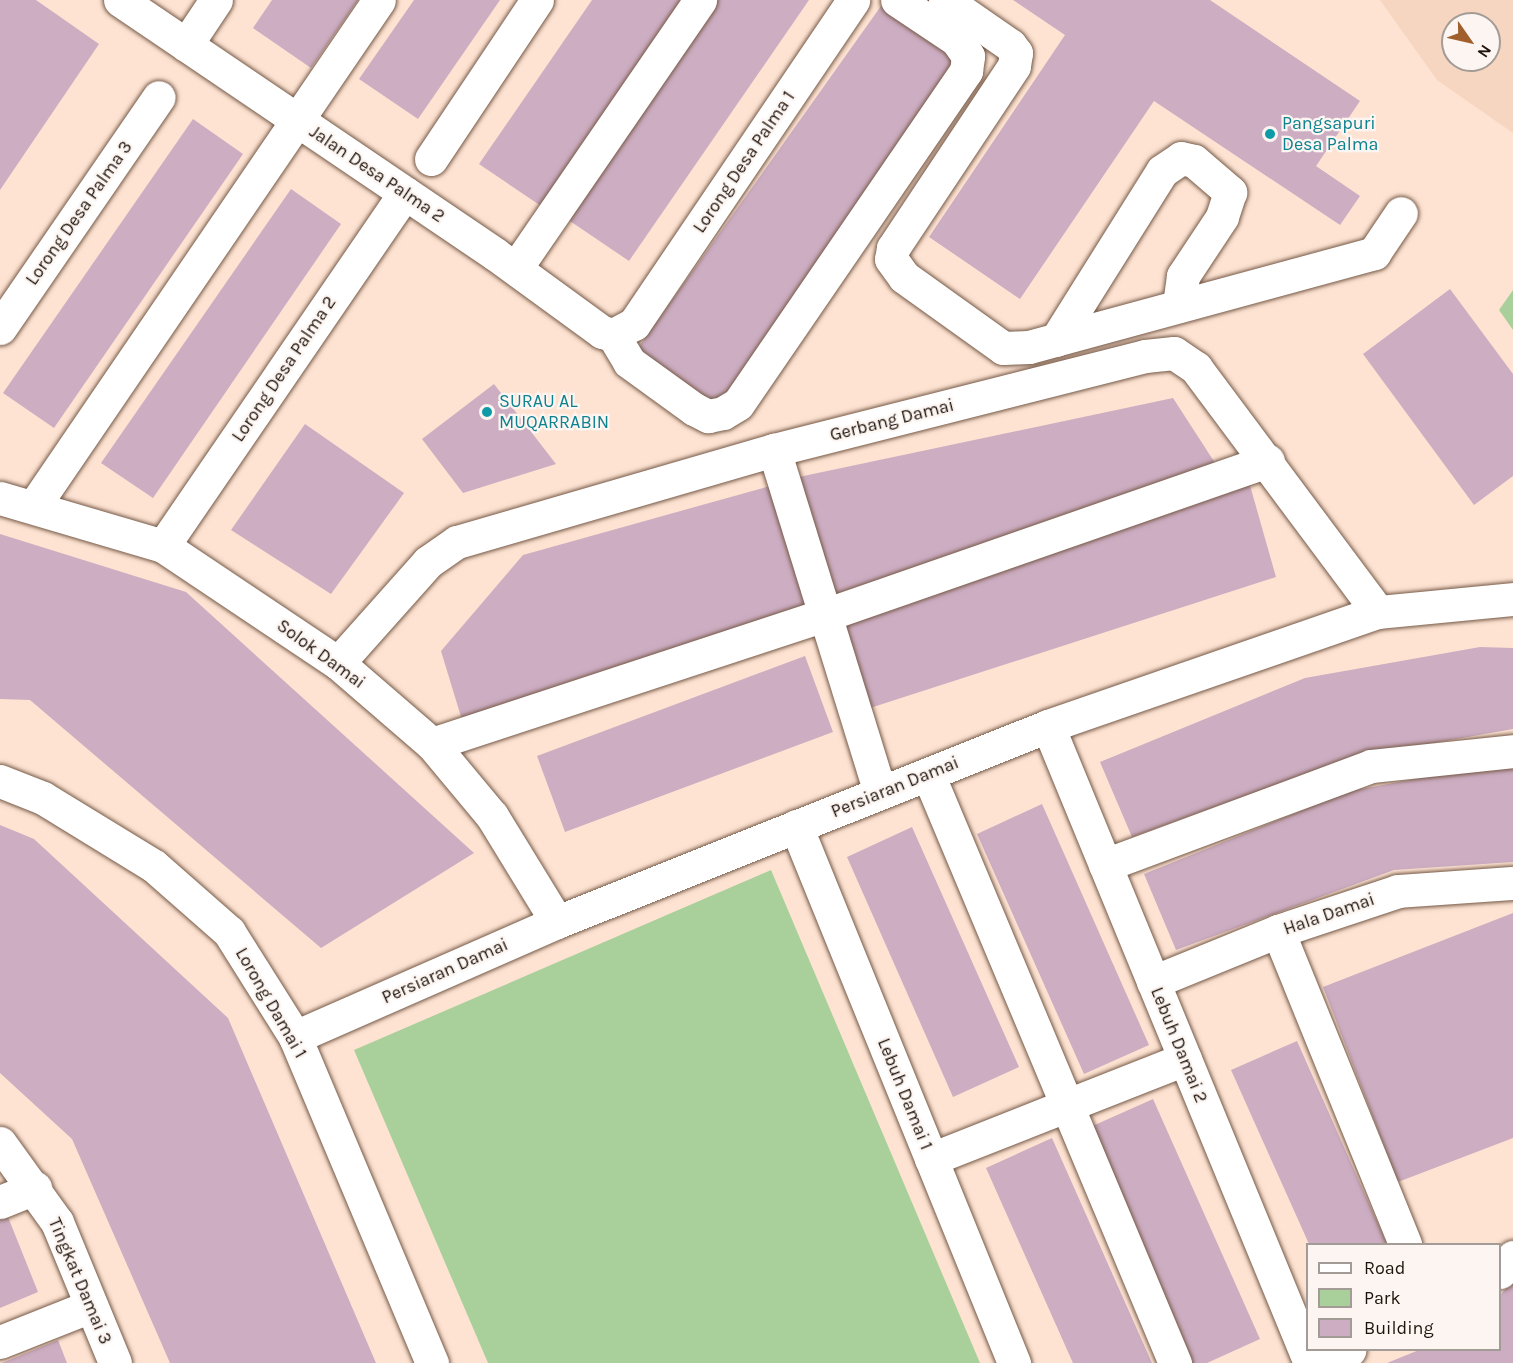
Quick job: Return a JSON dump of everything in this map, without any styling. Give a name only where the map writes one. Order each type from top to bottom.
[{"type":"street","name":"Jalan Desa Palma 2","points":[[120,0],[516,268],[602,332],[624,329]]},
{"type":"street","points":[[186,45],[216,0]]},
{"type":"street","points":[[34,506],[379,0]]},
{"type":"street","points":[[431,159],[537,0]]},
{"type":"street","points":[[516,268],[700,0]]},
{"type":"street","name":"Lorong Desa Palma 1","points":[[624,329],[853,0]]},
{"type":"street","points":[[624,329],[629,362],[694,409],[708,416],[723,413],[738,404],[966,71],[968,57],[957,40],[897,0]]},
{"type":"street","points":[[945,0],[1010,45],[1016,53],[1014,66],[893,248],[891,259],[904,277],[1003,348],[1015,350],[1056,340],[1374,253],[1401,213]]},
{"type":"street","name":"Lorong Desa Palma 3","points":[[0,328],[159,97]]},
{"type":"street","points":[[1056,340],[1162,171],[1181,158],[1194,161],[1230,192],[1222,217],[1183,276],[1179,306]]},
{"type":"street","name":"Lorong Desa Palma 2","points":[[163,546],[405,193]]},
{"type":"street","name":"Gerbang Damai","points":[[338,663],[428,562],[457,542],[774,450],[1145,356],[1174,353],[1196,368],[1268,461],[1378,612]]},
{"type":"street","points":[[774,450],[880,792]]},
{"type":"street","points":[[432,744],[825,615],[1268,461]]},
{"type":"street","name":"Solok Damai","points":[[0,498],[34,506],[163,546],[338,663],[432,744],[492,816],[557,922]]},
{"type":"street","name":"Persiaran Damai","points":[[296,1037],[557,922],[1048,726],[1378,612],[1513,599]]},
{"type":"street","name":"Lebuh Damai 2","points":[[1048,726],[1310,1363]]},
{"type":"street","points":[[1105,866],[1371,766],[1513,751]]},
{"type":"street","points":[[928,774],[1174,1363]]},
{"type":"street","name":"Lorong Damai 1","points":[[0,781],[42,798],[154,866],[229,932],[296,1037],[432,1363]]},
{"type":"street","name":"Lebuh Damai 1","points":[[796,826],[1014,1363]]},
{"type":"street","name":"Hala Damai","points":[[1153,982],[1278,931],[1398,891],[1513,883]]},
{"type":"street","points":[[1278,931],[1404,1243]]},
{"type":"street","points":[[931,1159],[1185,1059]]},
{"type":"street","name":"Tingkat Damai 3","points":[[0,1143],[35,1188],[57,1222],[115,1363]]},
{"type":"street","points":[[0,1202],[35,1188]]},
{"type":"street","points":[[1501,1271],[1513,1257]]},
{"type":"street","points":[[0,1342],[92,1306]]},
{"type":"street","points":[[1317,1363],[1347,1351]]},
{"type":"shaded area","points":[[1380,0],[1513,0],[1513,133],[1437,80]]},
{"type":"green space","points":[[1513,290],[1513,330],[1499,310]]},
{"type":"green space","points":[[771,870],[980,1363],[488,1363],[354,1050]]},
{"type":"building","points":[[0,0],[36,0],[99,44],[0,190]]},
{"type":"building","points":[[272,0],[358,0],[311,68],[253,28]]},
{"type":"building","points":[[414,0],[500,0],[418,119],[359,79]]},
{"type":"building","points":[[592,0],[683,0],[541,206],[479,164]]},
{"type":"building","points":[[718,0],[809,0],[629,261],[567,219]]},
{"type":"building","name":"Pangsapuri Desa Palma","points":[[1013,0],[1210,0],[1360,101],[1316,166],[1360,196],[1340,225],[1154,101],[1020,299],[929,237],[1065,35]]},
{"type":"building","points":[[881,6],[958,55],[716,410],[633,355]]},
{"type":"building","points":[[193,119],[243,154],[54,428],[3,393]]},
{"type":"building","points":[[291,189],[341,224],[153,498],[101,463]]},
{"type":"building","points":[[1450,289],[1513,374],[1513,476],[1474,505],[1363,354]]},
{"type":"building","name":"SURAU AL MUQARRABIN","points":[[494,384],[556,464],[463,493],[422,439]]},
{"type":"building","points":[[1173,398],[1217,466],[830,596],[794,478]]},
{"type":"building","points":[[305,424],[404,493],[331,594],[231,530]]},
{"type":"building","points":[[1249,482],[1276,577],[870,708],[844,623]]},
{"type":"building","points":[[770,486],[811,608],[462,720],[441,651],[523,555]]},
{"type":"building","points":[[0,534],[186,592],[474,853],[321,948],[30,700],[0,699]]},
{"type":"building","points":[[1480,647],[1513,648],[1513,729],[1350,758],[1132,837],[1100,762],[1305,678]]},
{"type":"building","points":[[805,656],[833,732],[565,832],[537,756]]},
{"type":"building","points":[[1513,761],[1513,862],[1394,870],[1176,950],[1144,874],[1350,791]]},
{"type":"building","points":[[1042,804],[1149,1045],[1084,1074],[977,834]]},
{"type":"building","points":[[0,825],[34,839],[228,1018],[376,1363],[170,1363],[72,1139],[0,1073]]},
{"type":"building","points":[[912,827],[1019,1067],[953,1097],[847,857]]},
{"type":"building","points":[[1513,913],[1513,1138],[1398,1182],[1323,987]]},
{"type":"building","points":[[1297,1041],[1387,1243],[1309,1243],[1231,1070]]},
{"type":"building","points":[[1153,1099],[1260,1339],[1207,1363],[1192,1363],[1088,1128]]},
{"type":"building","points":[[1052,1138],[1152,1363],[1073,1363],[986,1168]]},
{"type":"building","points":[[6,1212],[38,1292],[0,1308],[0,1215]]},
{"type":"building","points":[[1513,1281],[1513,1363],[1387,1363],[1417,1351],[1501,1351],[1501,1294]]},
{"type":"building","points":[[58,1340],[67,1363],[2,1363]]},
{"type":"place","name":"Pangsapuri Desa Palma","points":[[1270,134]]},
{"type":"place","name":"SURAU AL MUQARRABIN","points":[[487,412]]}]
